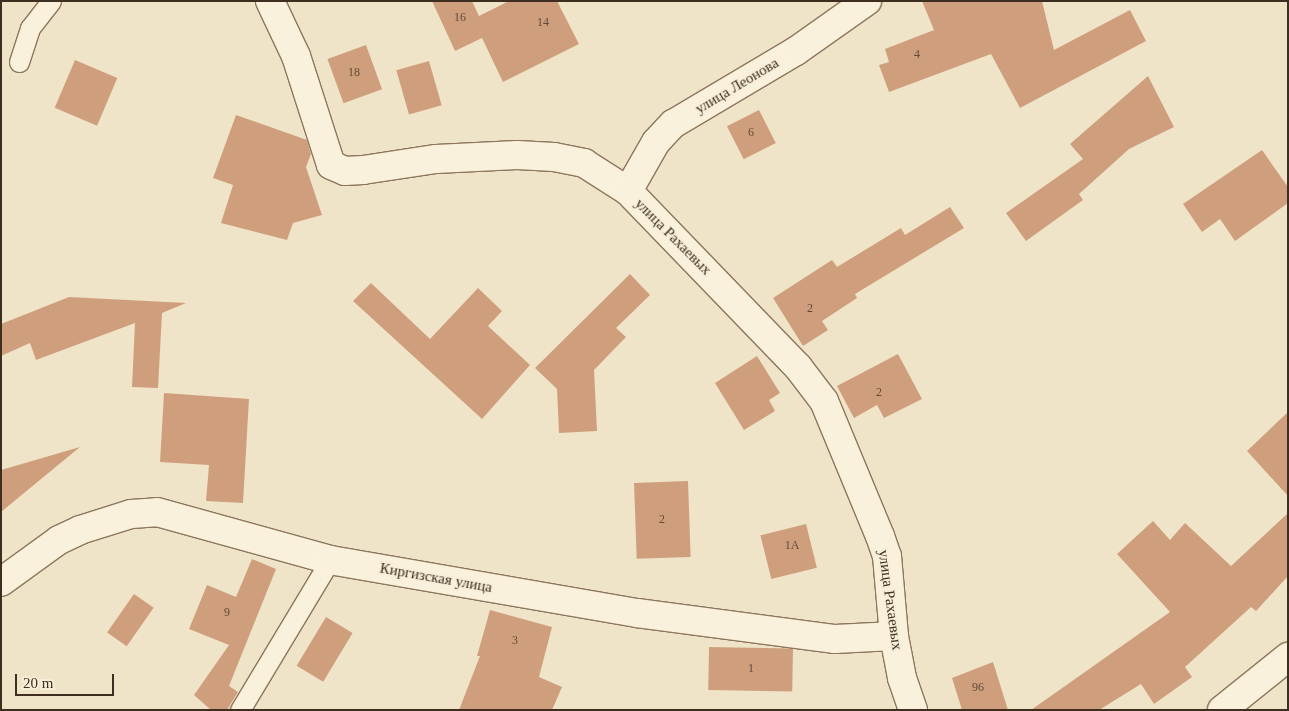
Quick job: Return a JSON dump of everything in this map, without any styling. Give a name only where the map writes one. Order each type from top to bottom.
[{"type":"street","name":"улица Рахаевых","points":[[270,1],[296,56],[331,165],[344,171],[436,159],[554,157],[584,163],[628,191],[798,367],[824,401],[887,556],[894,636],[902,678],[913,710]]},
{"type":"street","name":"улица Леонова","points":[[628,191],[656,142],[673,124],[796,51],[867,1]]},
{"type":"street","name":"Киргизская улица","points":[[1,582],[58,540],[80,530],[131,514],[157,512],[330,560],[710,624],[835,639],[894,636]]},
{"type":"street","points":[[1222,710],[1288,657]]},
{"type":"lane","points":[[18,62],[30,28],[51,1]]},
{"type":"lane","points":[[240,710],[330,560]]},
{"type":"building","points":[[432,1],[472,1],[479,16],[509,1],[557,1],[579,44],[503,82],[482,38],[455,51]]},
{"type":"building","points":[[922,1],[1042,1],[1054,50],[1130,10],[1146,41],[1020,108],[991,54],[889,92],[879,65],[889,62],[885,49],[934,30]]},
{"type":"building","points":[[366,45],[382,89],[344,103],[327,59]]},
{"type":"building","points":[[75,60],[117,78],[97,126],[55,108]]},
{"type":"building","points":[[429,61],[442,105],[409,115],[396,70]]},
{"type":"building","points":[[1148,76],[1174,127],[1129,149],[1079,194],[1083,200],[1026,241],[1006,213],[1083,159],[1070,144]]},
{"type":"building","points":[[759,110],[776,143],[744,159],[727,126]]},
{"type":"building","points":[[236,115],[307,140],[311,154],[306,167],[322,215],[293,223],[287,240],[221,223],[233,185],[213,178]]},
{"type":"building","points":[[1262,150],[1288,187],[1288,203],[1235,241],[1220,219],[1202,232],[1183,204]]},
{"type":"building","points":[[950,207],[964,228],[855,294],[857,298],[822,321],[828,330],[803,346],[773,298],[832,260],[837,267],[901,228],[905,235]]},
{"type":"building","points":[[630,274],[650,295],[616,328],[626,337],[594,370],[597,431],[559,433],[557,389],[535,368]]},
{"type":"building","points":[[371,283],[430,339],[478,288],[502,311],[488,326],[530,365],[482,419],[353,301]]},
{"type":"building","points":[[69,297],[186,303],[162,313],[158,388],[132,387],[135,323],[36,360],[30,343],[1,356],[1,324]]},
{"type":"building","points":[[898,354],[922,399],[884,418],[877,405],[854,418],[837,386]]},
{"type":"building","points":[[757,356],[780,393],[769,400],[775,411],[744,430],[715,383]]},
{"type":"building","points":[[164,393],[249,399],[243,503],[206,501],[209,465],[160,462]]},
{"type":"building","points":[[1288,412],[1288,496],[1247,451]]},
{"type":"building","points":[[80,447],[1,512],[1,470]]},
{"type":"building","points":[[688,481],[691,557],[637,559],[634,483]]},
{"type":"building","points":[[1288,513],[1288,576],[1256,611],[1251,607],[1185,667],[1192,677],[1154,704],[1141,684],[1099,710],[1031,710],[1170,612],[1117,554],[1153,521],[1170,540],[1185,523],[1231,566]]},
{"type":"building","points":[[806,524],[817,568],[771,579],[760,535]]},
{"type":"building","points":[[252,559],[276,569],[229,686],[238,692],[227,710],[211,710],[194,695],[229,645],[189,629],[207,585],[236,597]]},
{"type":"building","points":[[134,594],[154,608],[127,646],[107,633]]},
{"type":"building","points":[[490,610],[552,627],[539,677],[562,687],[552,710],[459,710],[480,656],[477,656]]},
{"type":"building","points":[[326,617],[353,633],[323,682],[297,666]]},
{"type":"building","points":[[709,647],[793,648],[792,691],[708,690]]},
{"type":"building","points":[[993,662],[1008,710],[962,710],[952,678]]}]
